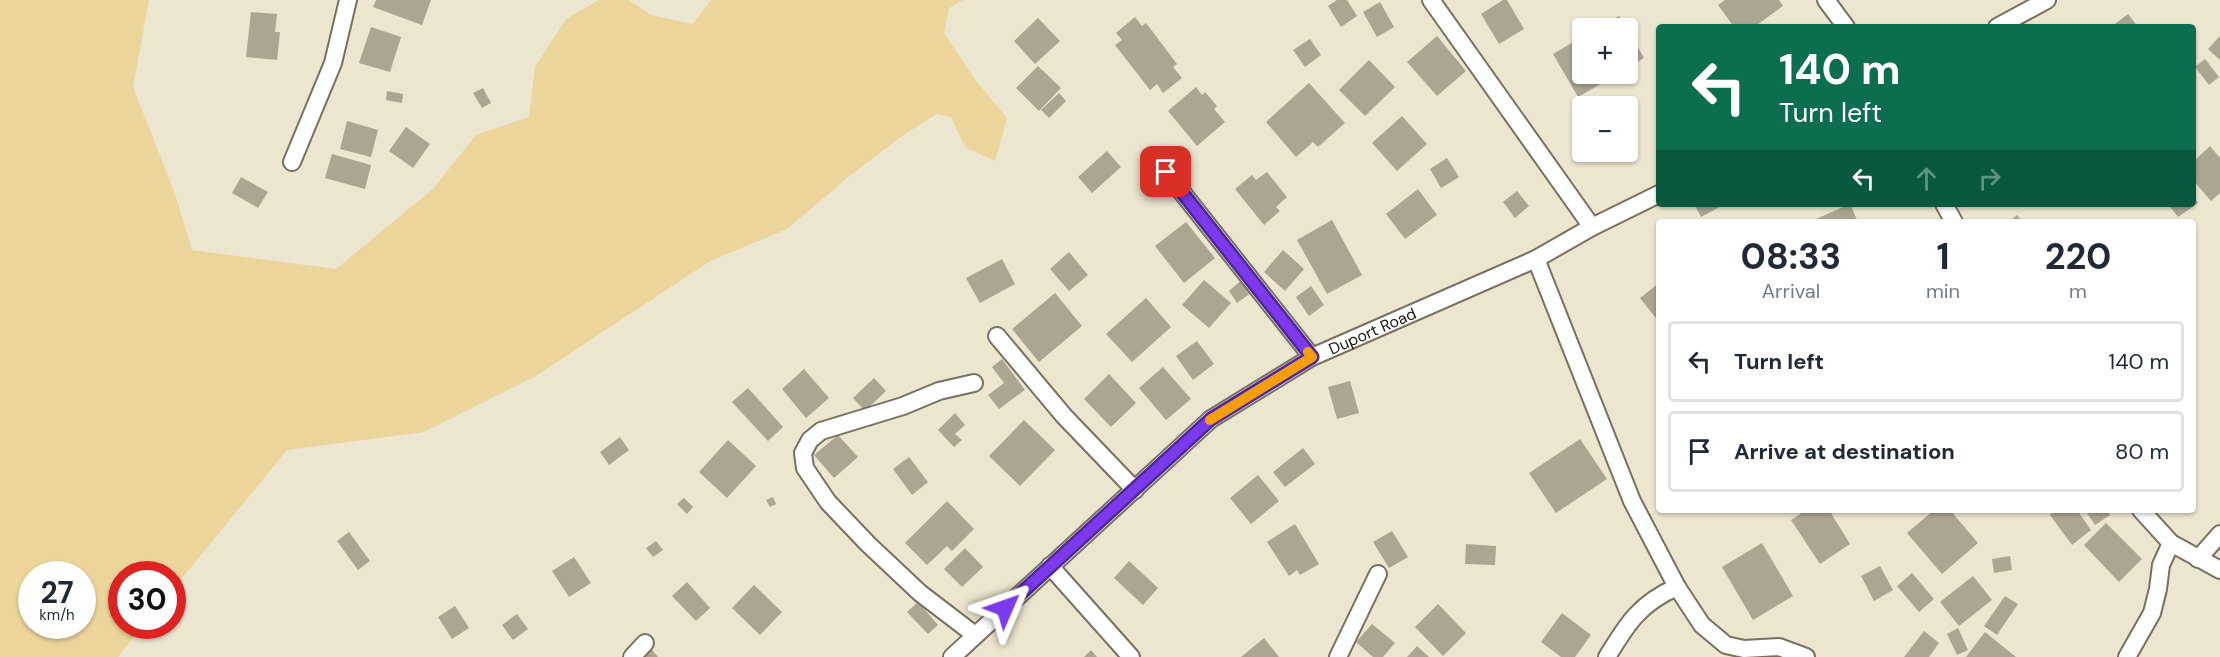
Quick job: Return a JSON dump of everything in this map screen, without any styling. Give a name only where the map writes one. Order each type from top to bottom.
[{"type":"street","points":[[292,162],[333,63],[348,0]]},
{"type":"street","points":[[1431,0],[1592,227]]},
{"type":"street","points":[[1826,0],[1844,24]]},
{"type":"street","points":[[2003,24],[2047,0]]},
{"type":"street","points":[[1166,172],[1312,357]]},
{"type":"street","name":"Duport Road","points":[[952,657],[1211,419],[1312,357],[1536,259],[1592,227],[1656,195]]},
{"type":"street","points":[[1536,259],[1632,501],[1677,587],[1702,625],[1726,645],[1744,650],[1779,647],[1806,657]]},
{"type":"street","points":[[997,336],[1064,416],[1135,490]]},
{"type":"street","points":[[974,383],[939,391],[821,431],[810,440],[803,453],[805,468],[828,502],[920,593],[975,635]]},
{"type":"street","points":[[2144,513],[2171,543],[2220,570]]},
{"type":"street","points":[[2198,559],[2220,534]]},
{"type":"street","points":[[2127,657],[2152,613],[2161,565],[2171,543]]},
{"type":"street","points":[[1050,566],[1131,657]]},
{"type":"street","points":[[1338,657],[1378,574]]},
{"type":"street","points":[[1607,657],[1628,622],[1658,595],[1677,587]]},
{"type":"street","points":[[632,657],[645,643]]},
{"type":"shaded area","points":[[0,0],[149,0],[133,87],[175,194],[192,250],[336,269],[433,189],[476,135],[529,117],[535,67],[566,19],[599,0],[629,0],[651,15],[693,24],[711,0],[963,0],[949,8],[944,33],[976,81],[1007,118],[995,161],[965,147],[951,117],[936,114],[898,139],[847,178],[787,229],[710,261],[536,376],[424,432],[287,450],[186,573],[186,561],[108,561],[108,639],[132,639],[118,657],[0,657]]},
{"type":"building","points":[[376,0],[431,0],[422,25],[373,7]]},
{"type":"building","points":[[1337,0],[1347,0],[1357,16],[1341,27],[1328,6]]},
{"type":"building","points":[[1503,0],[1507,0],[1524,29],[1499,44],[1481,14]]},
{"type":"building","points":[[1725,0],[1779,0],[1783,6],[1758,24],[1732,24],[1718,5]]},
{"type":"building","points":[[1380,2],[1394,27],[1377,37],[1363,12]]},
{"type":"building","points":[[251,12],[277,14],[275,32],[280,32],[277,60],[246,57]]},
{"type":"building","points":[[2128,14],[2136,24],[2115,24]]},
{"type":"building","points":[[1135,17],[1142,26],[1146,23],[1177,64],[1173,67],[1182,78],[1163,93],[1157,84],[1150,90],[1115,45],[1122,40],[1116,33]]},
{"type":"building","points":[[1038,18],[1060,41],[1035,64],[1014,41]]},
{"type":"building","points":[[371,27],[401,37],[390,72],[359,63]]},
{"type":"building","points":[[1437,36],[1466,71],[1437,96],[1407,62]]},
{"type":"building","points":[[2220,36],[2220,60],[2208,49]]},
{"type":"building","points":[[1310,39],[1321,55],[1305,67],[1293,50]]},
{"type":"building","points":[[1572,43],[1572,84],[1601,84],[1577,96],[1553,54]]},
{"type":"building","points":[[1638,48],[1644,58],[1638,62]]},
{"type":"building","points":[[2205,59],[2219,77],[2209,85],[2196,66]]},
{"type":"building","points":[[1369,60],[1395,87],[1365,116],[1339,90]]},
{"type":"building","points":[[1038,66],[1061,88],[1039,111],[1016,88]]},
{"type":"building","points":[[1309,83],[1345,123],[1318,147],[1313,142],[1296,157],[1266,122]]},
{"type":"building","points":[[1196,87],[1202,95],[1205,92],[1217,106],[1214,109],[1225,122],[1197,146],[1168,111]]},
{"type":"building","points":[[483,88],[491,103],[482,108],[473,93]]},
{"type":"building","points":[[387,91],[403,94],[402,103],[386,100]]},
{"type":"building","points":[[1059,93],[1066,101],[1049,118],[1041,110]]},
{"type":"building","points":[[1402,116],[1427,144],[1397,171],[1372,143]]},
{"type":"building","points":[[347,121],[378,130],[371,157],[340,149]]},
{"type":"building","points":[[406,127],[430,144],[413,168],[389,151]]},
{"type":"building","points":[[2210,146],[2220,158],[2220,193],[2211,201],[2196,184],[2196,159]]},
{"type":"building","points":[[1107,151],[1121,167],[1092,193],[1078,177]]},
{"type":"building","points":[[332,154],[371,165],[365,189],[325,178]]},
{"type":"building","points":[[1447,158],[1459,177],[1441,188],[1430,169]]},
{"type":"building","points":[[1267,172],[1287,197],[1276,207],[1280,211],[1264,225],[1235,189],[1252,175],[1256,180]]},
{"type":"building","points":[[241,177],[268,192],[258,208],[232,193]]},
{"type":"building","points":[[1418,189],[1437,215],[1405,239],[1386,214]]},
{"type":"building","points":[[1517,191],[1529,206],[1515,218],[1503,202]]},
{"type":"building","points":[[1696,207],[1719,207],[1701,217]]},
{"type":"building","points":[[1843,207],[1851,207],[1857,219],[1816,219]]},
{"type":"building","points":[[2170,207],[2192,207],[2178,217]]},
{"type":"building","points":[[1332,220],[1362,275],[1327,294],[1297,240]]},
{"type":"building","points":[[1186,222],[1215,258],[1184,283],[1155,246]]},
{"type":"building","points":[[1283,250],[1304,269],[1285,291],[1264,272]]},
{"type":"building","points":[[1069,252],[1088,275],[1069,291],[1050,269]]},
{"type":"building","points":[[1002,259],[1015,284],[980,303],[966,278]]},
{"type":"building","points":[[1245,277],[1255,290],[1237,303],[1229,291]]},
{"type":"building","points":[[1204,280],[1231,303],[1209,328],[1182,305]]},
{"type":"building","points":[[1656,285],[1656,318],[1640,298]]},
{"type":"building","points":[[1311,286],[1324,305],[1309,316],[1296,297]]},
{"type":"building","points":[[1055,293],[1082,326],[1039,362],[1012,329]]},
{"type":"building","points":[[1146,298],[1171,327],[1132,362],[1106,334]]},
{"type":"building","points":[[1197,341],[1214,364],[1193,380],[1176,356]]},
{"type":"building","points":[[1002,359],[1025,390],[999,409],[988,395],[1004,383],[992,367]]},
{"type":"building","points":[[1163,367],[1191,399],[1166,420],[1139,388]]},
{"type":"building","points":[[804,369],[829,398],[806,418],[782,389]]},
{"type":"building","points":[[1109,374],[1136,403],[1111,427],[1084,399]]},
{"type":"building","points":[[874,378],[886,391],[865,411],[853,398]]},
{"type":"building","points":[[1350,381],[1359,413],[1337,419],[1328,387]]},
{"type":"building","points":[[748,388],[783,427],[768,441],[732,402]]},
{"type":"building","points":[[955,413],[965,425],[955,434],[962,440],[954,447],[938,430]]},
{"type":"building","points":[[1024,420],[1055,450],[1020,486],[989,456]]},
{"type":"building","points":[[838,435],[858,457],[834,478],[814,455]]},
{"type":"building","points":[[620,437],[629,450],[609,465],[600,452]]},
{"type":"building","points":[[1580,439],[1607,479],[1556,513],[1529,473]]},
{"type":"building","points":[[728,440],[756,466],[727,498],[699,472]]},
{"type":"building","points":[[1303,448],[1315,464],[1285,487],[1273,472]]},
{"type":"building","points":[[909,457],[928,482],[912,495],[893,469]]},
{"type":"building","points":[[1258,475],[1279,501],[1251,524],[1230,498]]},
{"type":"building","points":[[773,497],[776,504],[770,507],[766,500]]},
{"type":"building","points":[[684,498],[693,507],[687,514],[677,504]]},
{"type":"building","points":[[947,501],[974,529],[952,551],[947,546],[927,565],[905,543]]},
{"type":"building","points":[[1802,513],[1831,513],[1850,544],[1820,564],[1791,520]]},
{"type":"building","points":[[1930,513],[1953,513],[1978,543],[1942,574],[1907,533]]},
{"type":"building","points":[[2053,513],[2079,513],[2091,530],[2072,545],[2050,515]]},
{"type":"building","points":[[2087,513],[2109,513],[2110,515],[2095,525]]},
{"type":"building","points":[[2106,523],[2142,559],[2119,582],[2084,545]]},
{"type":"building","points":[[1295,524],[1319,564],[1300,575],[1297,570],[1289,576],[1267,542]]},
{"type":"building","points":[[1392,531],[1408,557],[1389,568],[1373,542]]},
{"type":"building","points":[[349,532],[370,561],[358,570],[337,541]]},
{"type":"building","points":[[656,541],[663,550],[653,557],[646,548]]},
{"type":"building","points":[[1762,543],[1793,596],[1753,620],[1722,567]]},
{"type":"building","points":[[1466,544],[1496,546],[1495,565],[1465,564]]},
{"type":"building","points":[[965,548],[983,567],[962,587],[944,569]]},
{"type":"building","points":[[2010,556],[2012,570],[1994,573],[1992,559]]},
{"type":"building","points":[[574,557],[591,583],[569,597],[552,571]]},
{"type":"building","points":[[1129,561],[1158,588],[1143,605],[1114,578]]},
{"type":"building","points":[[1880,566],[1893,590],[1874,601],[1861,576]]},
{"type":"building","points":[[1912,573],[1934,599],[1919,612],[1897,586]]},
{"type":"building","points":[[1973,576],[1992,600],[1959,626],[1940,602]]},
{"type":"building","points":[[687,582],[710,608],[696,621],[672,596]]},
{"type":"building","points":[[754,585],[782,612],[760,635],[732,608]]},
{"type":"building","points":[[2005,596],[2018,604],[1997,635],[1984,626]]},
{"type":"building","points":[[918,602],[938,625],[928,634],[907,612]]},
{"type":"building","points":[[1438,604],[1466,633],[1443,656],[1415,627]]},
{"type":"building","points":[[455,606],[469,628],[452,639],[438,617]]},
{"type":"building","points":[[1562,613],[1591,635],[1575,657],[1561,657],[1541,642]]},
{"type":"building","points":[[517,614],[528,629],[513,640],[502,625]]},
{"type":"building","points":[[1372,624],[1395,643],[1383,657],[1373,657],[1356,642]]},
{"type":"building","points":[[1958,628],[1968,650],[1957,655],[1947,634]]},
{"type":"building","points":[[1924,631],[1939,643],[1929,657],[1904,657]]},
{"type":"building","points":[[1985,632],[2016,657],[1966,657]]},
{"type":"building","points":[[1264,638],[1279,657],[1241,657]]},
{"type":"building","points":[[649,646],[658,657],[637,657]]},
{"type":"building","points":[[1417,646],[1429,657],[1407,657]]},
{"type":"building","points":[[1091,650],[1097,657],[1084,657]]},
{"type":"slow traffic","points":[[1210,420],[1312,357],[1308,352]]},
{"type":"route","points":[[1005,608],[1211,419],[1312,357],[1166,172]]}]
